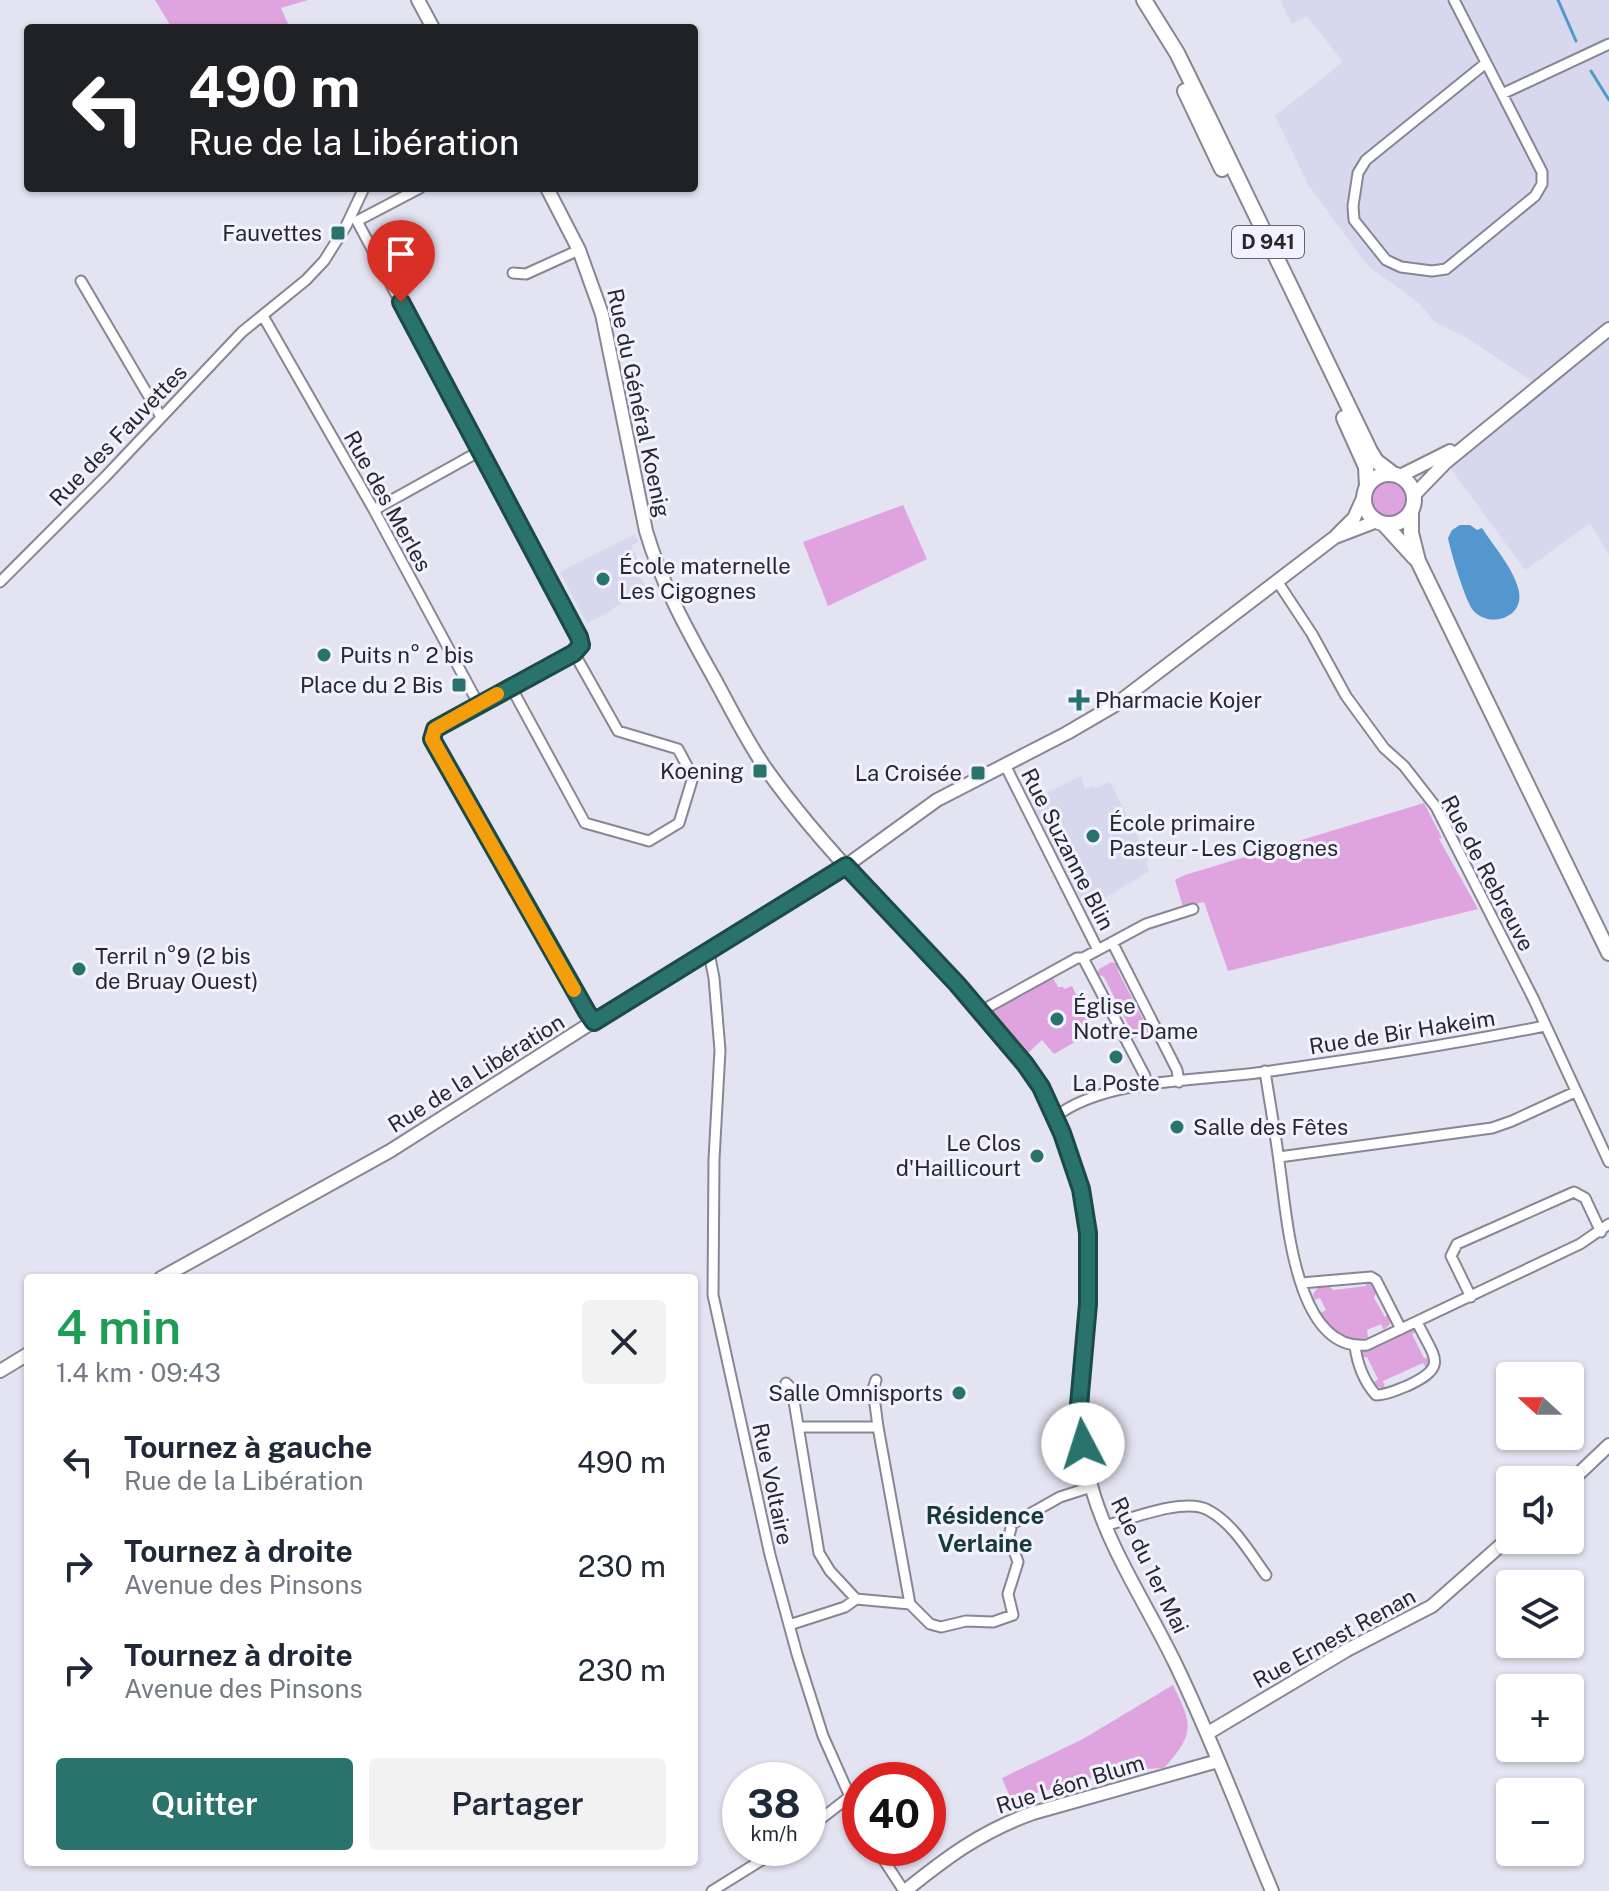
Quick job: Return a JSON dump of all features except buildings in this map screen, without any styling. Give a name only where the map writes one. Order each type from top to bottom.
[{"type":"main road","name":"D 941","points":[[1145,3],[1177,53],[1370,451],[1376,461],[1396,475]]},
{"type":"main road","name":"D 941","points":[[1145,3],[1240,206],[1338,404],[1366,467],[1366,491]]},
{"type":"main road","points":[[1418,561],[1367,511],[1366,491],[1378,476],[1396,475],[1410,484],[1414,495],[1411,533],[1418,561],[1609,953]]},
{"type":"main road","points":[[1381,522],[1399,522],[1411,513]]},
{"type":"street","points":[[418,0],[431,24]]},
{"type":"street","points":[[1454,0],[1542,172],[1542,184],[1535,196],[1446,269],[1432,271],[1401,267],[1386,260],[1354,220],[1358,173],[1366,160],[1486,63]]},
{"type":"street","points":[[1502,94],[1609,44]]},
{"type":"street","name":"Rue des Fauvettes","points":[[0,582],[106,476],[242,332],[324,261],[354,220],[363,192]]},
{"type":"street","points":[[412,192],[354,220],[576,630],[577,649],[618,731],[678,749],[693,777],[679,823],[649,841],[585,823],[511,687]]},
{"type":"street","name":"Rue du Général Koenig","points":[[549,192],[579,250],[602,314],[646,531],[662,581],[756,754],[846,866]]},
{"type":"street","points":[[513,273],[526,274],[579,250]]},
{"type":"street","points":[[81,281],[161,417]]},
{"type":"street","name":"Rue des Merles","points":[[263,316],[374,510],[479,705]]},
{"type":"street","points":[[1414,495],[1435,472],[1477,436],[1609,329]]},
{"type":"street","points":[[1589,347],[1609,335]]},
{"type":"street","points":[[1396,475],[1477,436]]},
{"type":"street","points":[[374,510],[480,451]]},
{"type":"street","points":[[1335,537],[1354,518],[1366,491]]},
{"type":"street","points":[[1335,537],[1381,522]]},
{"type":"street","name":"Rue de la Libération","points":[[168,1274],[390,1151],[846,866],[937,800],[1115,705],[1335,537]]},
{"type":"street","name":"Rue de Rebreuve","points":[[1277,581],[1312,634],[1346,696],[1384,748],[1404,766],[1436,807],[1609,1162]]},
{"type":"street","points":[[577,649],[435,729],[432,739],[594,1022]]},
{"type":"street","name":"Rue Suzanne Blin","points":[[1005,765],[1098,950]]},
{"type":"street","name":"Rue du 1er Mai","points":[[846,866],[981,1011],[1033,1075],[1055,1117],[1081,1189],[1088,1233],[1088,1304],[1079,1405],[1091,1487],[1105,1526],[1208,1733],[1272,1891]]},
{"type":"street","points":[[981,1011],[1047,973],[1083,958],[1146,924],[1193,909]]},
{"type":"street","points":[[1112,942],[1177,1070],[1179,1082]]},
{"type":"street","name":"Rue Voltaire","points":[[709,953],[720,1050],[714,1159],[713,1295],[770,1555],[811,1704],[842,1780]]},
{"type":"street","points":[[1083,958],[1133,1051],[1146,1084]]},
{"type":"street","name":"Rue de Bir Hakeim","points":[[1055,1117],[1078,1104],[1146,1084],[1389,1054],[1545,1026]]},
{"type":"street","points":[[1265,1071],[1294,1265],[1322,1324],[1334,1337],[1355,1346],[1367,1345],[1471,1297],[1601,1232],[1609,1224]]},
{"type":"street","points":[[1279,1157],[1492,1128],[1575,1092]]},
{"type":"street","points":[[1471,1297],[1451,1256],[1457,1244],[1574,1192],[1585,1198],[1601,1232]]},
{"type":"street","points":[[1301,1283],[1371,1277],[1376,1280],[1401,1329]]},
{"type":"street","points":[[1355,1346],[1357,1359],[1371,1389],[1376,1395],[1385,1395],[1429,1375],[1434,1369],[1435,1360],[1417,1322]]},
{"type":"street","points":[[0,1371],[24,1356]]},
{"type":"street","points":[[876,1380],[873,1389],[878,1427],[910,1604],[930,1624],[941,1627],[966,1621],[993,1622],[1013,1615],[1008,1594],[1018,1562],[1009,1536],[1012,1524],[1060,1497],[1091,1487]]},
{"type":"street","points":[[786,1383],[792,1389],[819,1553],[830,1571],[856,1599]]},
{"type":"street","points":[[799,1427],[878,1427]]},
{"type":"street","points":[[1584,1469],[1609,1445]]},
{"type":"street","points":[[1105,1526],[1177,1507],[1207,1509],[1242,1542],[1266,1575]]},
{"type":"street","name":"Rue Ernest Renan","points":[[1208,1733],[1347,1650],[1432,1606],[1496,1549]]},
{"type":"street","points":[[789,1625],[845,1607],[856,1599],[910,1604]]},
{"type":"street","name":"Rue Léon Blum","points":[[904,1891],[960,1848],[1004,1823],[1218,1761]]},
{"type":"street","points":[[826,1815],[842,1802]]},
{"type":"street","points":[[712,1891],[752,1866]]},
{"type":"street","points":[[888,1866],[904,1891]]},
{"type":"shaded area","points":[[155,0],[308,0],[281,8],[288,24],[170,24]]},
{"type":"shaded area","points":[[1280,0],[1609,0],[1609,555],[1590,523],[1525,570],[1446,462],[1536,388],[1529,379],[1467,338],[1435,322],[1419,303],[1368,266],[1309,186],[1275,116],[1343,62],[1307,16],[1292,24]]},
{"type":"shaded area","points":[[1389,482],[1401,487],[1406,499],[1401,511],[1389,516],[1377,511],[1372,499],[1377,487]]},
{"type":"shaded area","points":[[903,505],[927,559],[828,606],[803,542]]},
{"type":"shaded area","name":"École maternelle Les Cigognes","points":[[635,534],[638,542],[631,546],[639,560],[634,564],[645,586],[587,623],[560,572]]},
{"type":"shaded area","name":"École primaire Pasteur - Les Cigognes","points":[[1081,776],[1085,789],[1110,782],[1149,859],[1146,861],[1149,871],[1094,905],[1089,893],[1080,898],[1031,801]]},
{"type":"shaded area","points":[[1424,803],[1442,838],[1439,839],[1478,909],[1228,971],[1204,902],[1183,907],[1175,880],[1185,875]]},
{"type":"shaded area","points":[[1112,962],[1117,964],[1149,1031],[1135,1038],[1104,977],[1097,974],[1099,969]]},
{"type":"shaded area","points":[[1052,976],[1058,987],[1064,989],[1072,986],[1094,1031],[1054,1054],[1042,1040],[1026,1055],[990,1009]]},
{"type":"shaded area","points":[[1365,1280],[1378,1288],[1374,1298],[1385,1317],[1389,1313],[1390,1324],[1384,1330],[1381,1324],[1367,1330],[1368,1338],[1353,1339],[1340,1335],[1323,1321],[1319,1314],[1326,1310],[1320,1298],[1314,1300],[1313,1294],[1320,1285],[1325,1284],[1334,1290],[1366,1286]]},
{"type":"shaded area","points":[[1413,1329],[1418,1331],[1412,1334],[1424,1358],[1430,1357],[1426,1368],[1423,1363],[1383,1381],[1385,1388],[1377,1387],[1373,1383],[1378,1379],[1367,1357],[1361,1358],[1363,1349],[1368,1351]]},
{"type":"shaded area","points":[[1173,1685],[1188,1728],[1182,1746],[1164,1768],[1122,1770],[1022,1797],[1009,1795],[1002,1778],[1083,1739]]},
{"type":"water","points":[[1460,525],[1470,525],[1477,530],[1482,528],[1509,567],[1519,592],[1516,609],[1510,615],[1495,620],[1486,619],[1472,609],[1448,538],[1452,530]]},
{"type":"waterway","points":[[1558,0],[1576,41]]},
{"type":"waterway","points":[[1591,71],[1609,100]]},
{"type":"slow traffic","points":[[497,694],[435,729],[432,739],[574,990]]},
{"type":"place","name":"Fauvettes","points":[[338,233]]},
{"type":"place","name":"École maternelle Les Cigognes","points":[[603,579]]},
{"type":"place","name":"Puits n° 2 bis","points":[[324,655]]},
{"type":"place","name":"Place du 2 Bis","points":[[459,685]]},
{"type":"place","name":"Pharmacie Kojer","points":[[1079,700]]},
{"type":"place","name":"Koening","points":[[760,771]]},
{"type":"place","name":"La Croisée","points":[[978,773]]},
{"type":"place","name":"École primaire Pasteur - Les Cigognes","points":[[1093,836]]},
{"type":"place","name":"Terril n°9 (2 bis de Bruay Ouest)","points":[[79,969]]},
{"type":"place","name":"Église Notre-Dame","points":[[1057,1019]]},
{"type":"place","name":"La Poste","points":[[1116,1057]]},
{"type":"place","name":"Salle des Fêtes","points":[[1177,1127]]},
{"type":"place","name":"Le Clos d'Haillicourt","points":[[1037,1156]]},
{"type":"place","name":"Salle Omnisports","points":[[959,1393]]},
{"type":"district","name":"Résidence Verlaine","points":[[985,1530]]},
{"type":"route","points":[[401,302],[579,637],[581,645],[574,653],[435,729],[432,739],[587,1012],[594,1022],[846,866],[957,984],[1025,1064],[1041,1087],[1062,1133],[1081,1189],[1088,1233],[1088,1304],[1079,1405],[1083,1444]]}]
